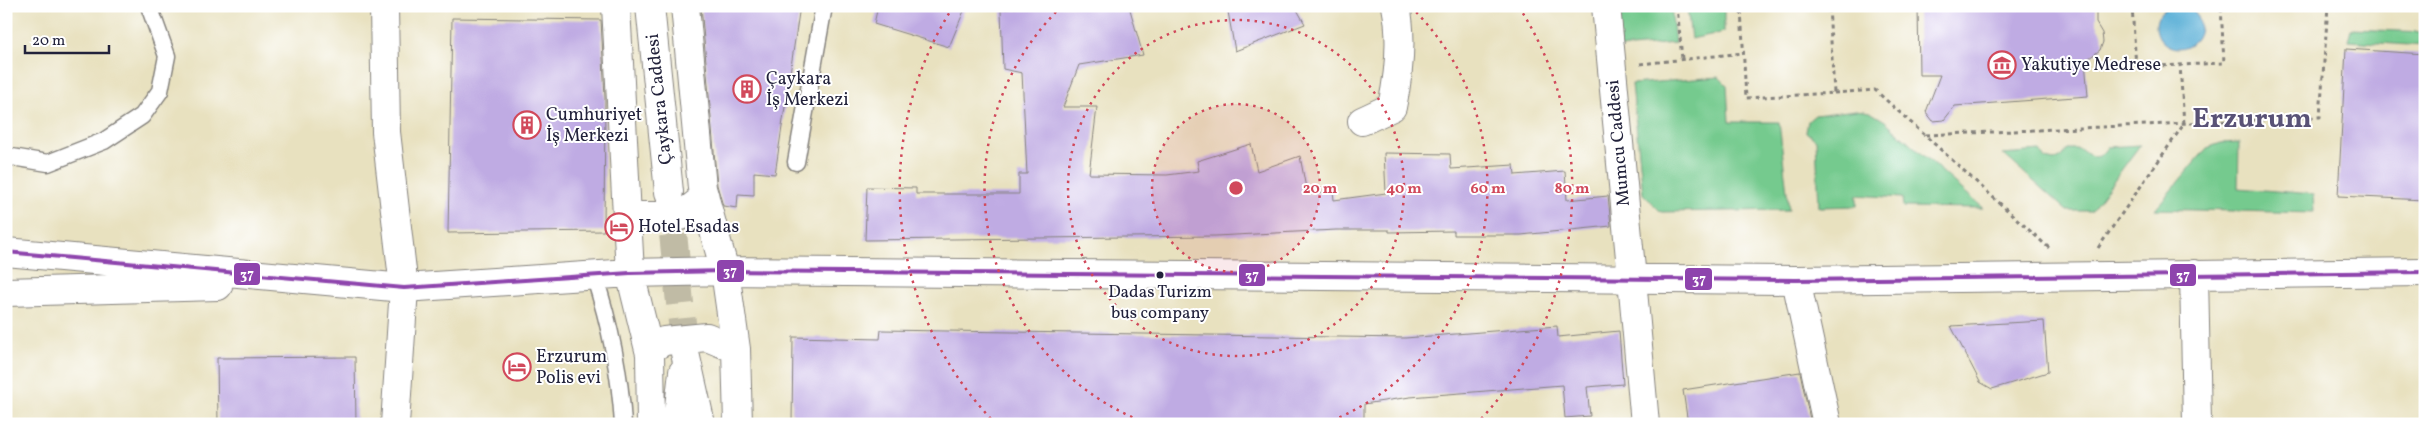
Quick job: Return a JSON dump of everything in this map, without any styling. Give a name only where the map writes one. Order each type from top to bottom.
[{"type":"main road","points":[[384,6],[386,132],[404,288],[395,424]]},
{"type":"main road","points":[[616,6],[630,273],[650,354]]},
{"type":"main road","name":"Çaykara Caddesi","points":[[650,6],[669,192]]},
{"type":"main road","points":[[685,6],[705,197],[725,271],[736,349],[738,424]]},
{"type":"main road","points":[[1362,121],[1392,107],[1399,71],[1399,20],[1396,6]]},
{"type":"main road","name":"Mumcu Caddesi","points":[[1606,6],[1644,424]]},
{"type":"main road","points":[[627,212],[635,216],[681,216],[705,197]]},
{"type":"main road","points":[[6,252],[404,288]]},
{"type":"main road","points":[[6,292],[270,285],[404,288],[630,273],[725,271],[1796,280],[2425,272]]},
{"type":"main road","points":[[2194,274],[2197,424]]},
{"type":"main road","points":[[1796,280],[1827,424]]},
{"type":"main road","points":[[651,424],[650,349],[664,341],[707,337],[736,349]]},
{"type":"main road","points":[[677,424],[686,353],[702,424]]},
{"type":"lane","points":[[6,156],[48,163],[104,141],[142,116],[160,91],[167,56],[149,6]]},
{"type":"lane","points":[[796,162],[824,6]]},
{"type":"lane","points":[[594,275],[609,321],[621,382],[622,424]]},
{"type":"path","points":[[1677,6],[1682,59]]},
{"type":"path","points":[[1795,6],[1741,9],[1746,98],[1876,90],[2078,275],[2184,124],[2180,65]]},
{"type":"path","points":[[1829,6],[1834,93]]},
{"type":"path","points":[[2132,6],[2136,67],[2224,62],[2221,6]]},
{"type":"path","points":[[1926,135],[2320,117],[2328,6]]},
{"type":"path","points":[[1612,66],[1743,53]]},
{"type":"green space","points":[[1615,6],[1671,6],[1675,43],[1620,48]]},
{"type":"green space","points":[[1687,6],[1724,6],[1724,32],[1691,39]]},
{"type":"green space","points":[[2351,29],[2425,32],[2425,46],[2348,41]]},
{"type":"green space","points":[[1719,77],[1727,85],[1729,122],[1779,122],[1789,210],[1661,212],[1643,194],[1632,84]]},
{"type":"green space","points":[[1856,110],[1870,112],[1885,121],[1983,208],[1903,207],[1902,198],[1857,195],[1857,206],[1819,207],[1816,140],[1806,132],[1808,121],[1815,115]]},
{"type":"green space","points":[[2239,142],[2238,188],[2313,194],[2314,213],[2155,209],[2207,148],[2221,143]]},
{"type":"green space","points":[[2140,145],[2091,211],[2067,211],[2003,154],[2040,151],[2045,159],[2054,161],[2062,157],[2068,149],[2080,149],[2094,156],[2101,154],[2107,147]]},
{"type":"water","points":[[2178,4],[2190,8],[2196,14],[2200,26],[2196,38],[2190,44],[2178,48],[2166,44],[2160,38],[2156,26],[2160,14],[2166,8]]},
{"type":"building","name":"Çaykara İş Merkezi","points":[[701,6],[800,6],[775,174],[754,172],[754,195],[738,194],[737,208],[723,206],[717,185]]},
{"type":"building","points":[[878,6],[966,6],[949,47],[874,24]]},
{"type":"building","points":[[1027,6],[1129,6],[1143,55],[1079,65],[1063,107],[1097,107],[1089,174],[1167,175],[1199,171],[1197,161],[1251,144],[1257,171],[1300,156],[1307,194],[1333,191],[1334,200],[1386,193],[1384,153],[1450,154],[1451,169],[1514,165],[1515,175],[1565,171],[1567,200],[1608,196],[1611,226],[1521,235],[1454,235],[1454,231],[1389,232],[1389,230],[1336,230],[1215,236],[865,240],[867,187],[916,188],[916,194],[1019,194],[1019,174],[1027,174],[1022,73],[1003,69],[1001,10]]},
{"type":"building","points":[[1227,6],[1295,6],[1305,24],[1235,51]]},
{"type":"building","name":"Yakutiye Medrese","points":[[1918,6],[2096,8],[2096,23],[2102,33],[2103,42],[2100,50],[2085,61],[2088,96],[1955,106],[1944,120],[1933,121],[1926,112],[1940,75],[1919,75]]},
{"type":"building","name":"Cumhuriyet İş Merkezi","points":[[452,18],[601,20],[605,98],[604,231],[448,233]]},
{"type":"building","points":[[2346,49],[2425,54],[2425,200],[2338,196]]},
{"type":"building","points":[[2044,321],[2048,372],[1992,389],[1980,382],[1951,326]]},
{"type":"building","points":[[1557,326],[1558,337],[1619,331],[1623,384],[1587,387],[1590,416],[1565,418],[1562,385],[1410,397],[1364,404],[1364,424],[792,424],[793,337],[880,339],[881,330],[1405,338]]},
{"type":"building","points":[[355,357],[356,424],[218,424],[217,358]]},
{"type":"building","points":[[1800,372],[1811,424],[1688,424],[1683,390]]},
{"type":"tunnel","points":[[669,193],[685,353]]},
{"type":"transit line","name":"37","points":[[6,252],[404,288],[630,273],[725,271],[1796,280],[2425,272]]},
{"type":"place","name":"Yakutiye Medrese","points":[[2002,65]]},
{"type":"place","name":"Çaykara İş Merkezi","points":[[747,89]]},
{"type":"place","name":"Cumhuriyet İş Merkezi","points":[[527,125]]},
{"type":"place","name":"Hotel Esadas","points":[[619,227]]},
{"type":"place","name":"Dadas Turizm bus company","points":[[1160,275]]},
{"type":"place","name":"Erzurum Polis evi","points":[[517,367]]},
{"type":"district","name":"Erzurum","points":[[2252,119]]}]
